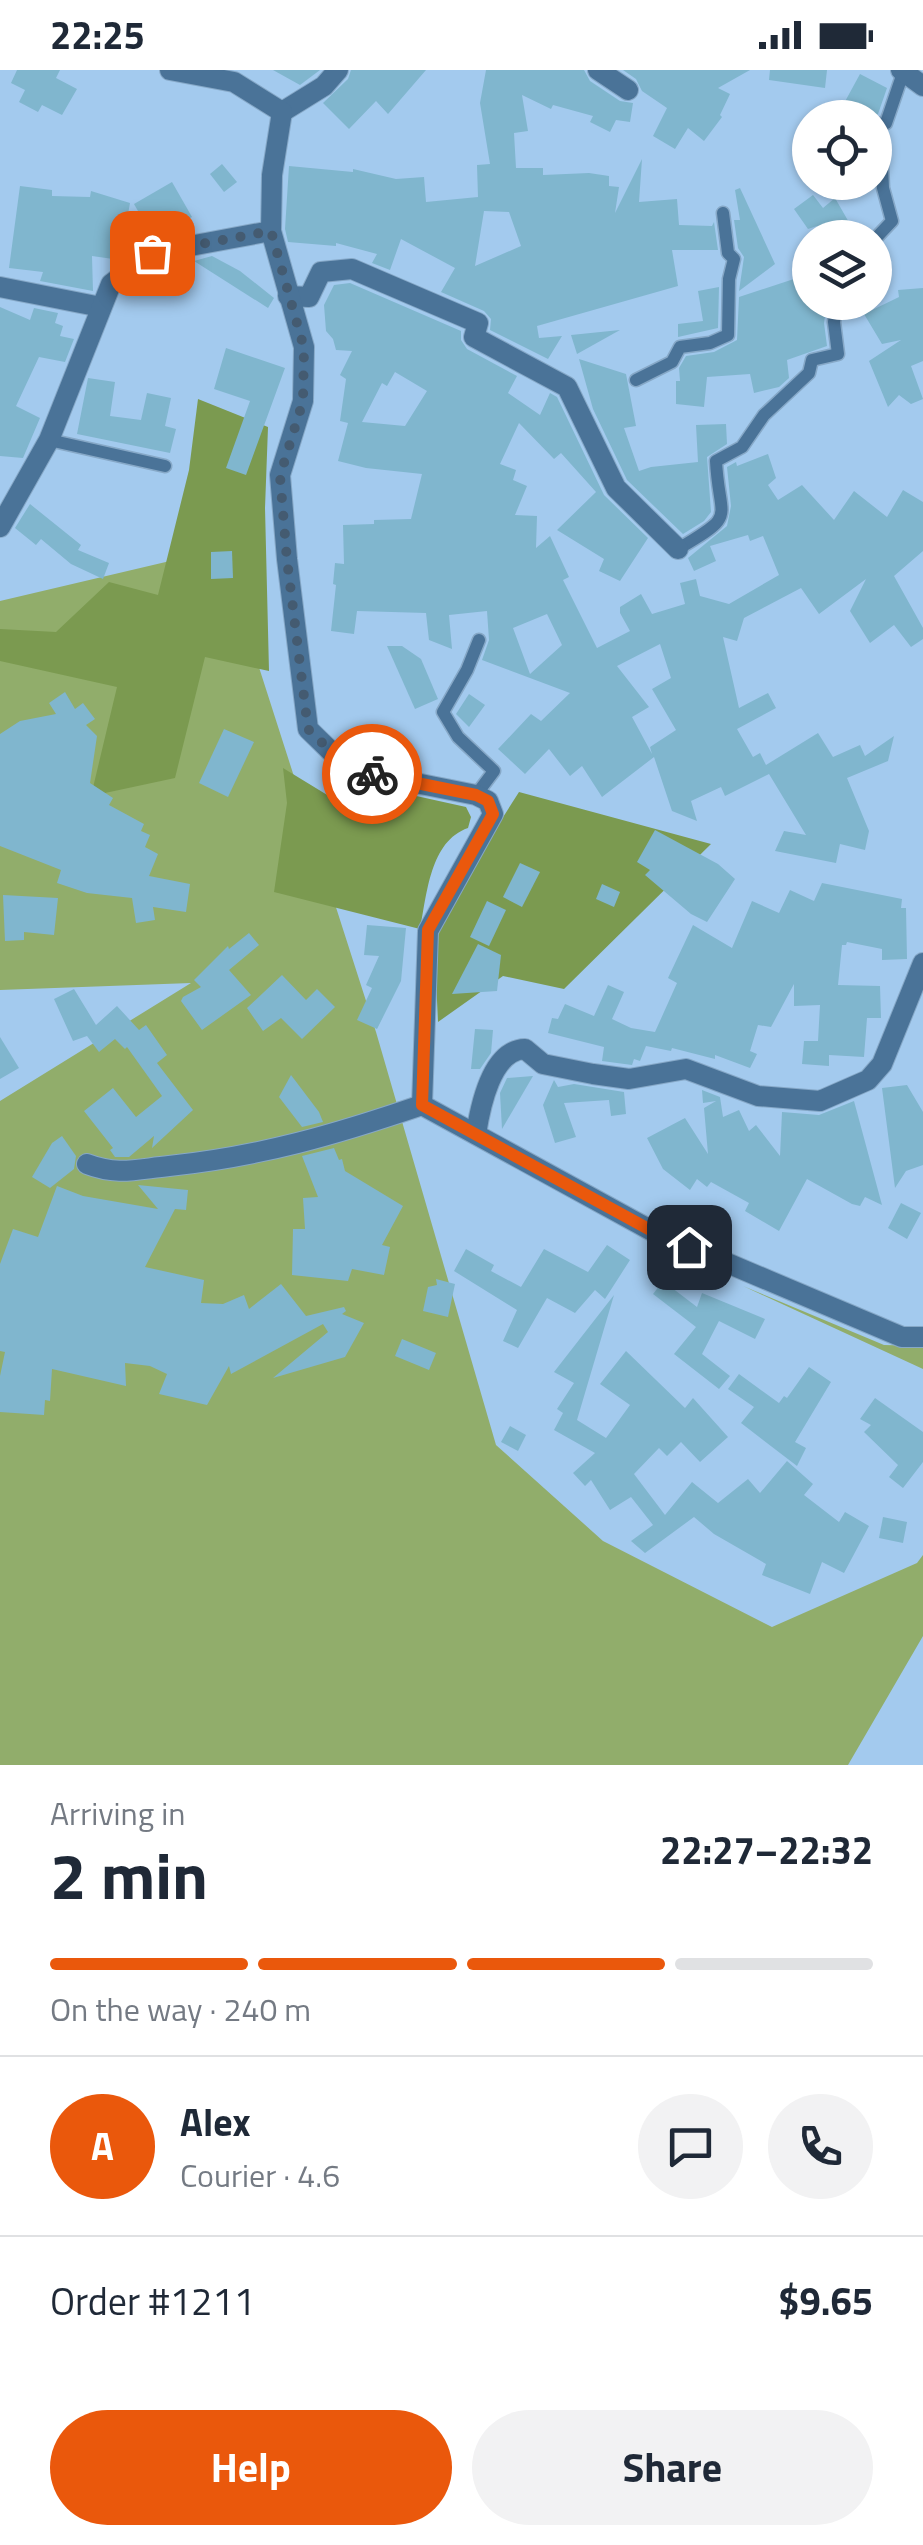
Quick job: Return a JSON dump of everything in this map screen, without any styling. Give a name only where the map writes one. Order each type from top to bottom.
[{"type":"street","points":[[170,70],[234,82],[282,112]]},
{"type":"street","points":[[338,70],[324,86],[282,112],[272,175],[271,231],[304,348],[303,401],[280,476],[308,729],[350,770],[476,795],[488,801],[493,814],[428,930],[422,1105]]},
{"type":"street","points":[[598,70],[628,90]]},
{"type":"street","points":[[902,72],[923,86]]},
{"type":"street","points":[[0,527],[8,491],[49,440],[111,284],[152,253],[271,231]]},
{"type":"street","points":[[288,296],[308,296],[321,272],[352,269],[478,323],[474,337],[567,387],[616,488],[678,549]]},
{"type":"street","points":[[0,287],[101,306]]},
{"type":"street","points":[[476,1134],[480,1107],[494,1075],[516,1049],[525,1049],[543,1064],[593,1074],[629,1079],[686,1069],[758,1096],[820,1101],[839,1095],[868,1080],[882,1064],[923,963]]},
{"type":"street","points":[[87,1164],[108,1172],[241,1158],[338,1134],[422,1105],[654,1232],[902,1337],[923,1337]]},
{"type":"lane","points":[[892,220],[884,188],[880,124],[886,124],[902,72]]},
{"type":"lane","points":[[636,380],[672,362],[680,347],[699,346],[728,335],[728,280],[734,259],[728,253],[723,213]]},
{"type":"lane","points":[[678,549],[717,526],[723,510],[716,461],[742,447],[764,415],[809,374],[812,360],[838,354],[834,320]]},
{"type":"lane","points":[[49,440],[166,466]]},
{"type":"lane","points":[[476,795],[494,771],[458,737],[443,712],[460,684],[478,640]]},
{"type":"green space","points":[[198,399],[268,427],[265,508],[269,671],[205,657],[175,778],[91,796],[117,687],[0,661],[0,629],[56,632],[109,582],[158,595],[189,470]]},
{"type":"green space","points":[[221,549],[376,1032],[496,1445],[603,1541],[772,1627],[917,1563],[923,1555],[923,1636],[848,1765],[0,1765],[0,1101],[191,983],[0,990],[0,601]]},
{"type":"green space","points":[[283,768],[342,804],[371,786],[466,807],[471,817],[468,828],[445,844],[432,870],[420,929],[274,892],[287,803]]},
{"type":"green space","points":[[519,792],[711,844],[564,989],[503,976],[438,1022],[434,935]]},
{"type":"green space","points":[[743,1286],[884,1345],[923,1346],[923,1369]]},
{"type":"building","points":[[17,70],[60,70],[56,78],[77,89],[62,115],[42,105],[38,112],[19,102],[25,90],[11,83]]},
{"type":"building","points":[[273,70],[320,70],[300,85]]},
{"type":"building","points":[[351,70],[426,70],[388,114],[376,101],[349,129],[323,103],[348,79]]},
{"type":"building","points":[[486,70],[584,70],[590,81],[620,101],[633,103],[630,122],[616,120],[610,132],[590,122],[593,116],[553,105],[551,109],[522,95],[528,131],[514,133],[516,168],[543,168],[543,175],[609,176],[609,186],[619,187],[615,213],[642,159],[639,202],[677,199],[679,225],[712,226],[714,222],[718,250],[672,250],[678,286],[537,326],[539,338],[562,336],[548,359],[490,330],[491,319],[484,311],[441,292],[455,268],[401,239],[390,270],[372,263],[377,254],[336,243],[288,242],[285,229],[289,166],[353,169],[396,179],[424,177],[426,202],[478,197],[477,165],[490,164],[480,103]],"holes":[[[484,211],[509,212],[521,246],[475,266]]]},
{"type":"building","points":[[623,70],[750,70],[718,88],[730,94],[722,117],[704,141],[688,128],[675,149],[653,136],[667,108],[642,91],[636,79]]},
{"type":"building","points":[[770,70],[827,70],[825,88],[769,80]]},
{"type":"building","points":[[860,74],[887,88],[883,100],[846,100]]},
{"type":"building","points":[[222,164],[237,182],[224,192],[210,174]]},
{"type":"building","points":[[172,182],[192,217],[154,239],[134,204]]},
{"type":"building","points":[[20,186],[52,190],[52,196],[90,197],[91,191],[130,203],[120,260],[92,256],[93,291],[40,281],[43,272],[9,268]]},
{"type":"building","points":[[740,188],[775,264],[739,291],[744,257],[738,248],[734,220],[740,220],[735,190]]},
{"type":"building","points":[[806,200],[817,200],[823,208],[836,200],[848,220],[802,220],[794,209]]},
{"type":"building","points":[[212,256],[240,271],[274,298],[268,308],[194,261]]},
{"type":"building","points":[[792,280],[792,320],[824,320],[827,346],[787,360],[789,378],[779,387],[754,393],[750,374],[707,377],[704,407],[676,404],[676,381],[680,381],[679,368],[686,356],[714,352],[737,340],[739,297]]},
{"type":"building","points":[[350,283],[461,331],[467,349],[517,376],[508,393],[540,415],[550,393],[557,397],[604,495],[648,538],[620,581],[599,571],[604,559],[557,530],[596,492],[561,453],[554,459],[519,423],[500,464],[516,470],[513,480],[527,486],[515,515],[537,516],[536,548],[550,536],[569,577],[563,580],[597,648],[630,631],[620,607],[641,594],[652,614],[685,604],[680,583],[696,579],[700,596],[729,604],[779,575],[763,536],[750,541],[748,535],[710,546],[716,561],[694,571],[688,558],[727,526],[731,506],[727,467],[736,462],[737,466],[768,454],[776,478],[768,485],[778,500],[802,485],[834,520],[854,491],[887,517],[903,490],[923,502],[923,551],[894,576],[923,628],[923,639],[911,647],[894,625],[870,643],[850,611],[866,579],[819,614],[801,588],[744,618],[737,641],[723,637],[739,708],[768,693],[776,708],[737,729],[753,757],[760,753],[766,765],[818,733],[833,757],[860,745],[865,756],[894,736],[888,761],[847,778],[869,831],[865,850],[840,844],[836,863],[775,851],[784,831],[806,835],[769,774],[725,796],[721,787],[691,801],[697,821],[672,811],[654,757],[602,797],[582,766],[570,776],[549,749],[525,774],[498,749],[531,714],[541,721],[570,693],[482,660],[489,640],[487,611],[449,615],[452,649],[429,640],[426,613],[357,611],[354,634],[331,631],[335,563],[344,564],[343,525],[411,519],[422,474],[338,461],[348,423],[340,421],[346,379],[340,375],[352,351],[336,350],[326,331],[324,305],[334,285]],"holes":[[[395,372],[427,391],[405,426],[362,422],[382,383],[387,386]],[[547,614],[562,645],[530,674],[513,628]],[[660,644],[671,678],[652,689],[676,730],[650,747],[652,754],[632,717],[649,707],[617,666]]]},
{"type":"building","points":[[719,287],[718,328],[678,337],[678,324],[703,321],[698,291]]},
{"type":"building","points":[[923,288],[923,361],[911,366],[923,399],[911,404],[899,395],[888,407],[869,361],[901,340],[882,344],[868,320],[892,320],[892,300],[899,297],[898,290]]},
{"type":"building","points":[[0,307],[30,320],[34,308],[58,313],[55,323],[63,326],[60,336],[74,339],[65,362],[39,357],[16,406],[40,418],[23,458],[0,456]]},
{"type":"building","points":[[620,330],[577,354],[571,335]]},
{"type":"building","points":[[226,348],[285,368],[246,475],[226,468],[250,401],[214,389]]},
{"type":"building","points":[[579,359],[626,374],[636,426],[624,428],[639,471],[698,462],[696,425],[726,424],[727,444],[707,457],[711,512],[704,521],[683,534],[627,480],[593,409]]},
{"type":"building","points":[[88,378],[115,382],[110,416],[141,420],[147,393],[171,398],[165,426],[176,429],[170,453],[77,434]]},
{"type":"building","points":[[30,504],[81,545],[78,550],[109,563],[103,579],[71,564],[41,539],[36,545],[15,528]]},
{"type":"building","points":[[232,551],[233,578],[211,579],[211,552]]},
{"type":"building","points":[[387,646],[402,646],[421,659],[438,699],[415,709]]},
{"type":"building","points":[[65,692],[75,709],[83,703],[95,719],[86,725],[97,736],[90,783],[113,798],[109,805],[144,824],[141,831],[150,835],[145,847],[158,854],[149,876],[190,884],[186,912],[153,907],[155,920],[136,923],[132,898],[87,893],[57,883],[61,870],[0,846],[0,734],[20,721],[56,714],[49,703]]},
{"type":"building","points":[[469,694],[485,705],[469,727],[456,714]]},
{"type":"building","points":[[224,729],[254,742],[228,797],[199,783]]},
{"type":"building","points":[[655,830],[718,864],[735,879],[707,922],[691,914],[645,875],[650,870],[637,862]]},
{"type":"building","points":[[520,863],[540,872],[522,907],[503,897]]},
{"type":"building","points":[[822,883],[902,899],[901,908],[906,908],[907,959],[882,960],[882,949],[847,942],[842,945],[838,985],[880,986],[881,1018],[867,1018],[864,1057],[829,1055],[829,1066],[802,1064],[804,1041],[818,1041],[820,1005],[794,1006],[794,984],[771,1027],[758,1025],[750,1051],[757,1054],[750,1068],[715,1055],[715,1059],[646,1046],[640,1061],[634,1059],[632,1065],[602,1061],[604,1047],[548,1033],[552,1018],[558,1019],[565,1004],[594,1016],[608,985],[624,992],[612,1019],[631,1028],[655,1032],[677,983],[668,978],[693,925],[732,948],[752,901],[779,913],[790,890],[814,901]]},
{"type":"building","points":[[602,884],[620,892],[614,907],[596,899]]},
{"type":"building","points":[[3,895],[58,898],[54,935],[24,932],[24,940],[5,941]]},
{"type":"building","points":[[487,901],[506,910],[489,946],[470,937]]},
{"type":"building","points":[[367,925],[406,928],[401,981],[377,1029],[357,1020],[372,988],[366,985],[379,956],[364,955]]},
{"type":"building","points":[[249,933],[259,945],[229,970],[251,995],[202,1030],[181,1001],[201,987],[194,980],[228,946],[229,949]]},
{"type":"building","points":[[478,944],[501,955],[497,991],[452,994]]},
{"type":"building","points":[[282,975],[306,1000],[317,989],[335,1007],[302,1039],[281,1018],[263,1031],[247,1008]]},
{"type":"building","points":[[74,989],[96,1025],[117,1006],[139,1030],[146,1025],[167,1055],[157,1063],[193,1110],[152,1148],[154,1136],[129,1157],[115,1157],[110,1150],[113,1148],[84,1111],[113,1088],[136,1117],[162,1096],[127,1047],[115,1039],[99,1052],[87,1036],[73,1041],[54,999]]},
{"type":"building","points":[[475,1029],[493,1030],[491,1053],[480,1069],[471,1069]]},
{"type":"building","points":[[0,1037],[19,1068],[0,1079]]},
{"type":"building","points":[[291,1075],[323,1122],[302,1127],[279,1097]]},
{"type":"building","points":[[533,1076],[502,1129],[500,1093],[507,1078]]},
{"type":"building","points":[[554,1080],[558,1087],[574,1084],[624,1092],[626,1114],[611,1116],[609,1100],[564,1103],[576,1137],[555,1143],[543,1105]]},
{"type":"building","points":[[907,1085],[923,1112],[923,1165],[906,1171],[895,1188],[882,1088]]},
{"type":"building","points":[[702,1090],[720,1097],[723,1117],[739,1110],[749,1131],[756,1125],[780,1156],[782,1112],[819,1115],[854,1101],[882,1205],[865,1197],[860,1206],[852,1204],[807,1179],[779,1231],[745,1211],[749,1203],[711,1182],[707,1187],[697,1179],[690,1190],[663,1169],[647,1138],[685,1118],[708,1154],[704,1108],[716,1101],[703,1103]]},
{"type":"building","points":[[62,1136],[76,1156],[74,1169],[50,1188],[32,1177],[52,1143]]},
{"type":"building","points":[[334,1148],[345,1171],[403,1206],[382,1245],[390,1247],[384,1275],[352,1269],[348,1281],[292,1275],[293,1229],[305,1229],[303,1198],[318,1197],[302,1156]]},
{"type":"building","points":[[138,1185],[188,1190],[186,1210],[175,1209],[145,1267],[204,1280],[201,1303],[223,1304],[244,1295],[249,1309],[281,1284],[306,1316],[344,1307],[346,1311],[342,1314],[364,1323],[345,1357],[273,1378],[328,1332],[323,1324],[231,1374],[229,1366],[207,1405],[159,1394],[167,1374],[150,1366],[125,1363],[126,1386],[52,1369],[50,1401],[45,1400],[44,1415],[0,1412],[5,1352],[0,1351],[0,1264],[13,1229],[38,1237],[57,1186],[83,1196],[158,1209]]},
{"type":"building","points":[[901,1203],[921,1213],[907,1239],[888,1228]]},
{"type":"building","points":[[607,1245],[630,1260],[605,1299],[595,1290],[575,1313],[547,1298],[518,1348],[503,1341],[517,1310],[454,1271],[466,1249],[494,1265],[491,1271],[521,1287],[544,1249],[588,1272]]},
{"type":"building","points":[[436,1279],[455,1284],[448,1317],[423,1311],[428,1287],[437,1285]]},
{"type":"building","points":[[663,1281],[697,1307],[702,1293],[765,1319],[755,1339],[719,1321],[702,1354],[730,1376],[719,1389],[674,1354],[696,1327],[653,1294]]},
{"type":"building","points":[[614,1295],[577,1420],[606,1438],[630,1405],[600,1384],[626,1351],[685,1408],[693,1398],[728,1437],[700,1462],[681,1442],[667,1456],[659,1448],[634,1474],[665,1515],[692,1482],[718,1503],[748,1479],[760,1493],[787,1461],[813,1484],[804,1495],[839,1522],[845,1512],[869,1526],[844,1573],[822,1562],[810,1594],[762,1575],[766,1564],[714,1534],[694,1517],[645,1553],[631,1541],[653,1525],[631,1497],[610,1510],[591,1480],[585,1486],[573,1473],[595,1453],[554,1430],[563,1413],[557,1409],[574,1383],[554,1372]]},
{"type":"building","points":[[402,1339],[436,1353],[429,1370],[395,1356]]},
{"type":"building","points":[[809,1367],[831,1382],[795,1442],[806,1448],[797,1466],[741,1423],[754,1407],[728,1389],[739,1374],[779,1403]]},
{"type":"building","points":[[875,1398],[923,1432],[923,1462],[903,1488],[889,1477],[898,1465],[864,1432],[871,1425],[860,1419]]},
{"type":"building","points":[[510,1426],[526,1435],[518,1451],[501,1442]]},
{"type":"building","points":[[883,1517],[907,1522],[903,1543],[879,1538]]},
{"type":"way so far","points":[[152,253],[271,231],[304,348],[303,401],[280,476],[308,729],[350,770],[372,774]]},
{"type":"route","points":[[372,774],[476,795],[488,801],[493,814],[428,930],[422,1105],[654,1232],[689,1247]]}]
